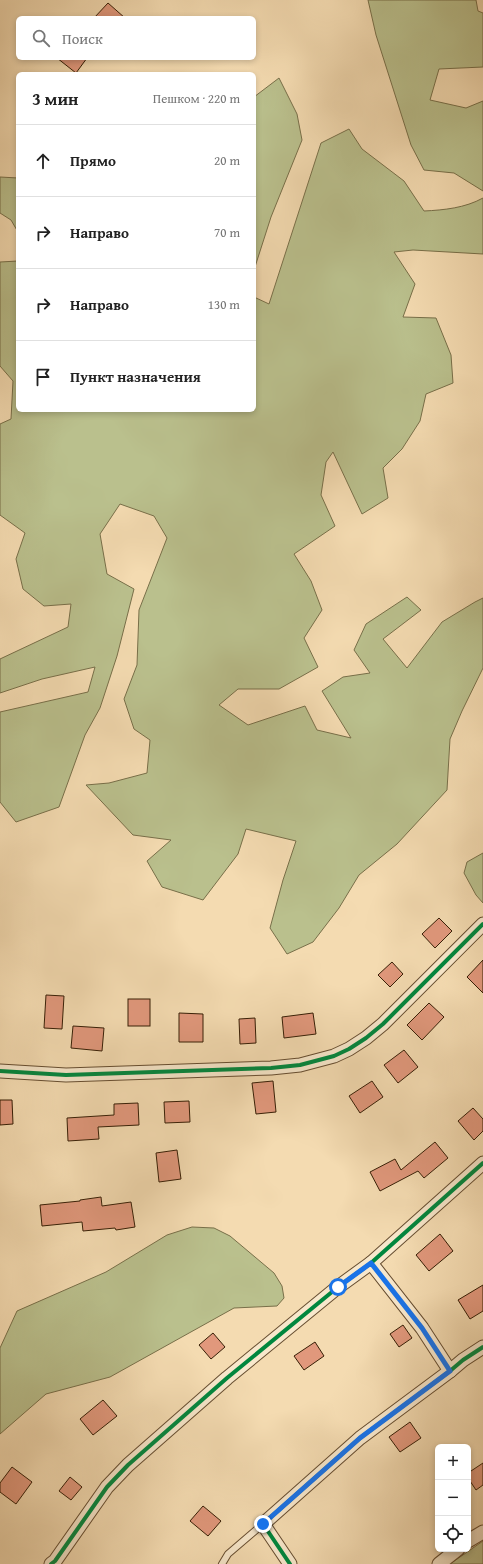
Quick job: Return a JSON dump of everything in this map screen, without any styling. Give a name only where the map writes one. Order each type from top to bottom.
[{"type":"street","points":[[0,1071],[66,1075],[271,1068],[300,1065],[334,1056],[354,1045],[383,1024],[483,924]]},
{"type":"street","points":[[51,1564],[55,1562],[107,1487],[128,1465],[227,1378],[338,1287],[371,1263],[483,1163]]},
{"type":"street","points":[[371,1263],[422,1328],[450,1371]]},
{"type":"street","points":[[290,1564],[263,1524],[360,1438],[463,1360],[483,1347]]},
{"type":"street","points":[[471,1539],[483,1532]]},
{"type":"street","points":[[439,1564],[454,1552]]},
{"type":"lane","points":[[222,1564],[228,1554],[263,1524]]},
{"type":"green space","points":[[368,0],[476,0],[478,11],[483,13],[483,67],[439,69],[430,100],[466,108],[483,101],[483,191],[454,173],[424,170],[411,145],[376,35]]},
{"type":"green space","points":[[279,78],[297,114],[302,140],[271,217],[256,264],[256,95]]},
{"type":"green space","points":[[349,129],[362,149],[404,181],[424,211],[462,206],[483,198],[483,254],[413,250],[394,252],[415,284],[403,317],[436,318],[451,355],[453,383],[426,394],[420,421],[402,449],[383,468],[388,498],[362,514],[333,452],[326,462],[321,495],[335,526],[294,554],[311,581],[322,610],[304,638],[318,667],[279,689],[238,689],[219,705],[248,725],[305,706],[317,730],[351,738],[322,691],[343,677],[370,673],[354,650],[366,624],[407,597],[421,610],[383,639],[407,668],[442,622],[483,598],[483,668],[450,739],[447,790],[397,844],[359,875],[339,908],[313,942],[287,954],[270,928],[283,880],[296,841],[246,829],[238,854],[203,900],[162,887],[147,861],[171,840],[133,835],[86,785],[109,783],[147,773],[150,740],[134,729],[124,699],[137,665],[139,610],[167,538],[154,516],[120,504],[100,534],[107,574],[134,589],[117,656],[100,708],[85,735],[59,807],[16,822],[0,802],[0,712],[88,692],[95,667],[42,679],[0,693],[0,659],[68,627],[71,604],[44,606],[23,589],[16,559],[25,533],[0,515],[0,424],[11,419],[13,381],[0,366],[0,262],[16,261],[16,412],[256,412],[256,298],[269,304],[321,143]]},
{"type":"green space","points":[[0,177],[16,178],[16,229],[11,220],[0,213]]},
{"type":"green space","points":[[483,853],[483,903],[476,895],[464,873],[467,862]]},
{"type":"green space","points":[[192,1227],[214,1228],[230,1236],[274,1273],[282,1286],[284,1298],[277,1306],[234,1308],[110,1377],[46,1394],[0,1434],[0,1348],[17,1311],[106,1272],[167,1235]]},
{"type":"green space","points":[[483,1541],[483,1564],[450,1564],[467,1552],[471,1552],[471,1549]]},
{"type":"building","points":[[108,3],[123,16],[96,16]]},
{"type":"building","points":[[60,60],[86,60],[77,72]]},
{"type":"building","points":[[439,918],[452,931],[435,948],[422,934]]},
{"type":"building","points":[[483,960],[483,993],[467,977]]},
{"type":"building","points":[[392,962],[403,974],[390,987],[378,975]]},
{"type":"building","points":[[46,995],[64,996],[62,1029],[44,1028]]},
{"type":"building","points":[[128,999],[150,999],[150,1026],[128,1026]]},
{"type":"building","points":[[429,1003],[444,1017],[422,1040],[407,1025]]},
{"type":"building","points":[[179,1013],[203,1014],[203,1042],[179,1042]]},
{"type":"building","points":[[313,1013],[316,1034],[284,1038],[282,1017]]},
{"type":"building","points":[[255,1018],[256,1043],[240,1044],[239,1019]]},
{"type":"building","points":[[73,1026],[104,1028],[102,1051],[71,1048]]},
{"type":"building","points":[[404,1050],[418,1067],[398,1083],[384,1065]]},
{"type":"building","points":[[273,1081],[276,1112],[256,1114],[252,1083]]},
{"type":"building","points":[[372,1081],[383,1097],[360,1113],[349,1096]]},
{"type":"building","points":[[0,1100],[12,1100],[13,1124],[0,1125]]},
{"type":"building","points":[[189,1101],[190,1122],[165,1123],[164,1102]]},
{"type":"building","points":[[138,1103],[139,1125],[98,1127],[99,1139],[68,1141],[67,1118],[114,1115],[114,1104]]},
{"type":"building","points":[[473,1108],[483,1119],[483,1131],[474,1140],[458,1121]]},
{"type":"building","points":[[435,1142],[448,1158],[424,1178],[418,1171],[380,1191],[370,1172],[395,1159],[401,1170]]},
{"type":"building","points":[[177,1150],[181,1179],[159,1182],[156,1153]]},
{"type":"building","points":[[101,1197],[102,1206],[131,1202],[135,1227],[116,1230],[115,1228],[83,1231],[82,1222],[42,1226],[40,1205],[80,1201]]},
{"type":"building","points":[[440,1234],[453,1251],[429,1271],[416,1255]]},
{"type":"building","points":[[483,1285],[483,1311],[470,1319],[458,1300]]},
{"type":"building","points":[[403,1325],[412,1338],[399,1347],[390,1334]]},
{"type":"building","points":[[213,1333],[225,1347],[211,1359],[199,1345]]},
{"type":"building","points":[[315,1342],[324,1356],[304,1370],[294,1356]]},
{"type":"building","points":[[103,1400],[117,1416],[93,1435],[80,1419]]},
{"type":"building","points":[[410,1422],[421,1438],[400,1452],[389,1437]]},
{"type":"building","points":[[483,1463],[483,1485],[476,1490],[471,1482],[471,1471]]},
{"type":"building","points":[[12,1467],[32,1482],[16,1504],[0,1492],[0,1483]]},
{"type":"building","points":[[70,1477],[82,1487],[71,1500],[59,1491]]},
{"type":"building","points":[[203,1506],[221,1521],[208,1536],[190,1521]]},
{"type":"cycle path","points":[[0,1071],[66,1075],[271,1068],[300,1065],[334,1056],[349,1049],[366,1038],[383,1024],[483,924]]},
{"type":"cycle path","points":[[51,1564],[55,1561],[107,1487],[128,1465],[227,1378],[338,1287],[371,1263],[483,1163]]},
{"type":"cycle path","points":[[290,1564],[263,1524],[360,1438],[463,1360],[483,1347]]},
{"type":"route","points":[[263,1524],[360,1438],[450,1371],[422,1328],[371,1263],[338,1287]]}]
